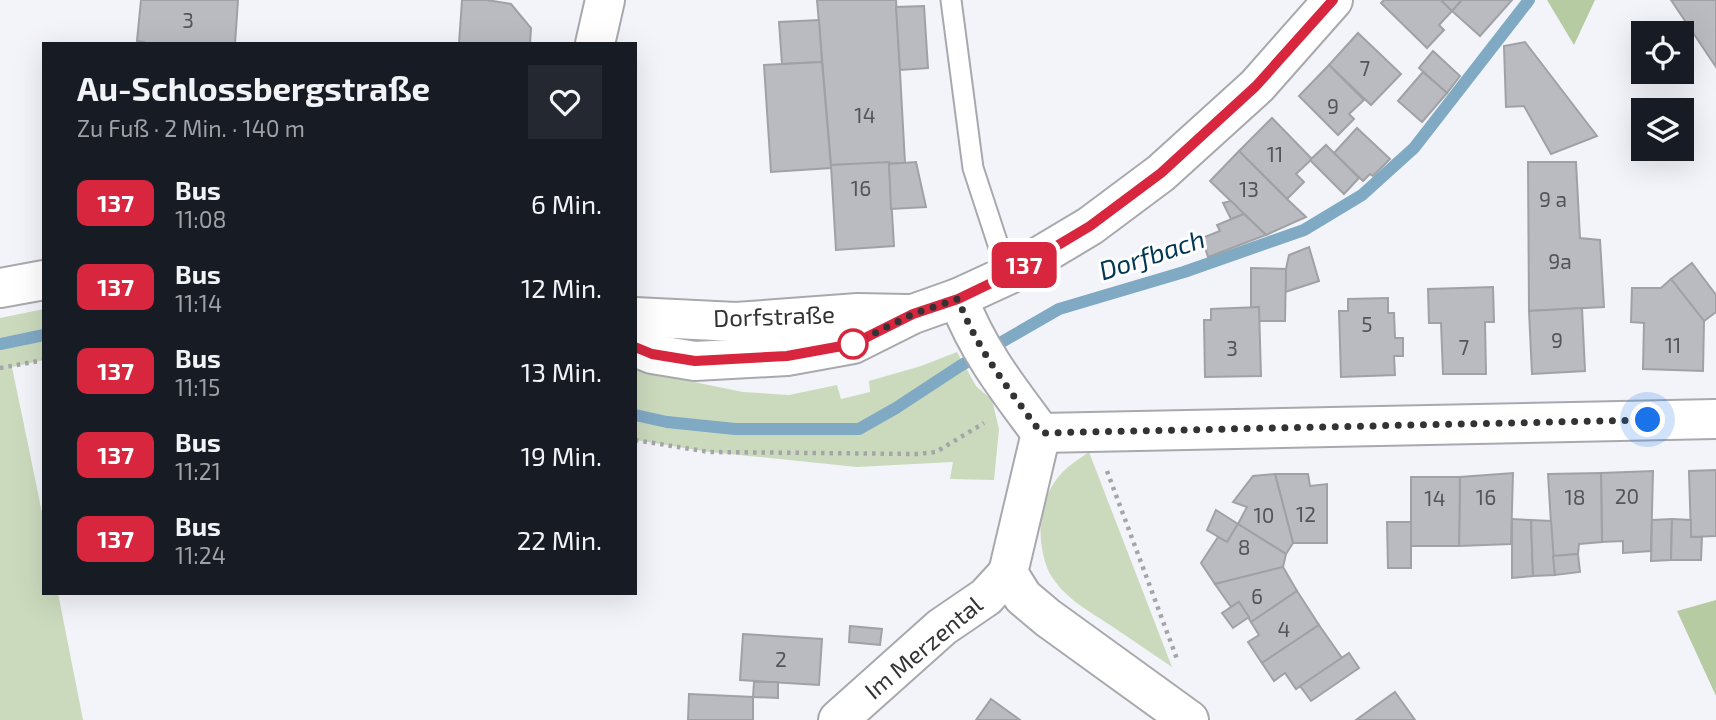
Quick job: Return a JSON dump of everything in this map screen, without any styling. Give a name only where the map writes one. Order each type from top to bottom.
[{"type":"street","points":[[595,42],[605,0]]},
{"type":"street","name":"Dorfstraße","points":[[637,317],[736,322],[858,313],[963,311],[1008,275],[1090,226],[1161,173],[1256,86],[1333,0]]},
{"type":"street","points":[[0,288],[42,280]]},
{"type":"street","points":[[963,311],[1007,388],[1041,433]]},
{"type":"street","name":"Dorfstraße","points":[[637,348],[652,354],[695,361],[787,356],[853,344],[913,314]]},
{"type":"street","points":[[1041,433],[1716,419]]},
{"type":"street","points":[[1041,433],[1007,573],[1023,597],[1168,713]]},
{"type":"street","name":"Im Merzental","points":[[838,720],[942,627],[986,597],[1007,573]]},
{"type":"lane","points":[[951,0],[973,168],[1008,275]]},
{"type":"path","points":[[0,368],[42,360]]},
{"type":"path","points":[[637,440],[709,452],[936,452],[1007,388]]},
{"type":"path","points":[[1092,430],[1181,669],[1168,713]]},
{"type":"green space","points":[[1547,0],[1595,0],[1574,45]]},
{"type":"green space","points":[[42,309],[42,360],[12,367],[42,512],[42,595],[58,595],[83,720],[0,720],[0,318]]},
{"type":"green space","points":[[957,352],[976,386],[992,400],[999,429],[994,480],[950,479],[953,462],[857,467],[709,452],[637,440],[637,370],[743,392],[789,395],[837,385],[841,399],[870,392],[869,381]]},
{"type":"green space","points":[[1089,452],[1172,667],[1071,598],[1058,585],[1046,564],[1040,529],[1048,494],[1064,471]]},
{"type":"green space","points":[[1716,600],[1716,696],[1677,611]]},
{"type":"building","points":[[141,0],[238,0],[235,42],[137,41]]},
{"type":"building","points":[[462,0],[511,4],[531,28],[530,42],[459,42]]},
{"type":"building","points":[[817,0],[896,0],[905,163],[831,165]]},
{"type":"building","points":[[1384,0],[1441,0],[1452,11],[1439,25],[1444,30],[1427,48],[1381,3]]},
{"type":"building","points":[[1441,0],[1462,0],[1452,11]]},
{"type":"building","points":[[1462,0],[1512,0],[1480,36],[1452,11]]},
{"type":"building","points":[[1671,0],[1716,0],[1716,67],[1694,34],[1694,21],[1685,21]]},
{"type":"building","points":[[924,6],[928,68],[900,70],[896,7]]},
{"type":"building","points":[[819,20],[822,62],[782,64],[779,22]]},
{"type":"building","points":[[1358,33],[1401,74],[1371,105],[1329,65]]},
{"type":"building","points":[[1525,42],[1597,136],[1551,154],[1524,106],[1506,107],[1504,46]]},
{"type":"building","points":[[1433,51],[1460,76],[1447,93],[1419,68]]},
{"type":"building","points":[[822,62],[831,168],[771,172],[764,65]]},
{"type":"building","points":[[1329,65],[1364,100],[1349,114],[1354,119],[1338,135],[1299,96]]},
{"type":"building","points":[[1423,72],[1447,93],[1422,122],[1398,101]]},
{"type":"building","points":[[1272,118],[1312,159],[1296,174],[1304,182],[1287,199],[1239,151]]},
{"type":"building","points":[[1357,128],[1390,159],[1373,176],[1370,174],[1363,181],[1334,153]]},
{"type":"building","points":[[1326,145],[1359,178],[1344,194],[1310,160]]},
{"type":"building","points":[[1239,151],[1306,217],[1266,235],[1210,181]]},
{"type":"building","points":[[889,162],[894,246],[836,250],[831,165]]},
{"type":"building","points":[[916,162],[926,207],[891,209],[889,164]]},
{"type":"building","points":[[1528,162],[1576,162],[1580,238],[1600,240],[1604,307],[1529,311]]},
{"type":"building","points":[[1231,201],[1244,214],[1231,219],[1223,203]]},
{"type":"building","points":[[1244,214],[1266,235],[1208,257],[1202,238],[1220,231],[1217,225]]},
{"type":"building","points":[[1309,247],[1319,281],[1285,292],[1289,255]]},
{"type":"building","points":[[1692,263],[1716,295],[1716,312],[1704,321],[1671,279]]},
{"type":"building","points":[[1251,268],[1286,269],[1285,321],[1259,321],[1259,307],[1251,308]]},
{"type":"building","points":[[1671,279],[1704,321],[1703,371],[1643,369],[1644,323],[1631,322],[1632,288],[1661,288]]},
{"type":"building","points":[[1493,287],[1494,322],[1485,322],[1486,374],[1443,374],[1441,323],[1429,323],[1428,289]]},
{"type":"building","points":[[1388,298],[1388,313],[1394,313],[1395,338],[1403,338],[1403,356],[1394,356],[1395,375],[1341,377],[1339,311],[1348,311],[1348,299]]},
{"type":"building","points":[[1259,307],[1261,376],[1205,377],[1204,320],[1211,320],[1211,309]]},
{"type":"building","points":[[1582,308],[1585,371],[1532,374],[1529,311]]},
{"type":"building","points":[[1716,470],[1716,536],[1691,537],[1689,471]]},
{"type":"building","points":[[1653,471],[1651,551],[1623,553],[1623,541],[1602,542],[1601,473]]},
{"type":"building","points":[[1513,473],[1511,544],[1459,546],[1460,477]]},
{"type":"building","points":[[1601,473],[1602,542],[1579,544],[1578,554],[1553,556],[1548,474]]},
{"type":"building","points":[[1275,474],[1308,474],[1310,486],[1327,484],[1327,543],[1293,543]]},
{"type":"building","points":[[1275,474],[1293,543],[1286,554],[1238,524],[1247,507],[1233,502],[1253,476]]},
{"type":"building","points":[[1411,477],[1460,477],[1459,546],[1411,546]]},
{"type":"building","points":[[1216,510],[1238,524],[1227,542],[1207,530]]},
{"type":"building","points":[[1512,519],[1531,520],[1533,576],[1512,578]]},
{"type":"building","points":[[1672,519],[1671,560],[1651,561],[1652,520]]},
{"type":"building","points":[[1672,519],[1691,520],[1691,537],[1702,537],[1701,560],[1671,560]]},
{"type":"building","points":[[1531,520],[1551,521],[1555,575],[1533,576]]},
{"type":"building","points":[[1387,522],[1411,522],[1411,568],[1388,568]]},
{"type":"building","points":[[1238,524],[1286,554],[1283,567],[1215,584],[1201,563],[1218,537],[1227,542]]},
{"type":"building","points":[[1578,554],[1580,572],[1555,575],[1553,556]]},
{"type":"building","points":[[1283,567],[1297,591],[1251,622],[1239,602],[1231,607],[1215,584]]},
{"type":"building","points":[[1297,591],[1319,625],[1262,663],[1248,642],[1259,635],[1251,622]]},
{"type":"building","points":[[1239,602],[1249,617],[1233,628],[1222,613]]},
{"type":"building","points":[[1319,625],[1342,658],[1296,689],[1285,673],[1274,681],[1262,663]]},
{"type":"building","points":[[850,626],[882,629],[880,645],[849,642]]},
{"type":"building","points":[[743,634],[822,639],[819,685],[740,680]]},
{"type":"building","points":[[1349,653],[1359,668],[1311,701],[1300,686]]},
{"type":"building","points":[[754,682],[778,682],[778,698],[753,697]]},
{"type":"building","points":[[1395,692],[1415,720],[1356,720]]},
{"type":"building","points":[[689,694],[753,697],[753,720],[688,720]]},
{"type":"building","points":[[991,699],[1020,720],[976,720]]},
{"type":"waterway","name":"Dorfbach","points":[[637,415],[667,422],[735,429],[859,429],[1059,309],[1184,272],[1304,230],[1362,195],[1414,148],[1529,0]]},
{"type":"waterway","name":"Dorfbach","points":[[0,344],[42,335]]},
{"type":"bus line","name":"137","points":[[637,348],[652,354],[695,361],[787,356],[853,344],[913,314],[958,299],[1008,275],[1090,226],[1161,173],[1256,86],[1333,0]]},
{"type":"route","points":[[853,344],[913,314],[958,299],[968,324],[997,374],[1041,433],[1648,420]]}]
